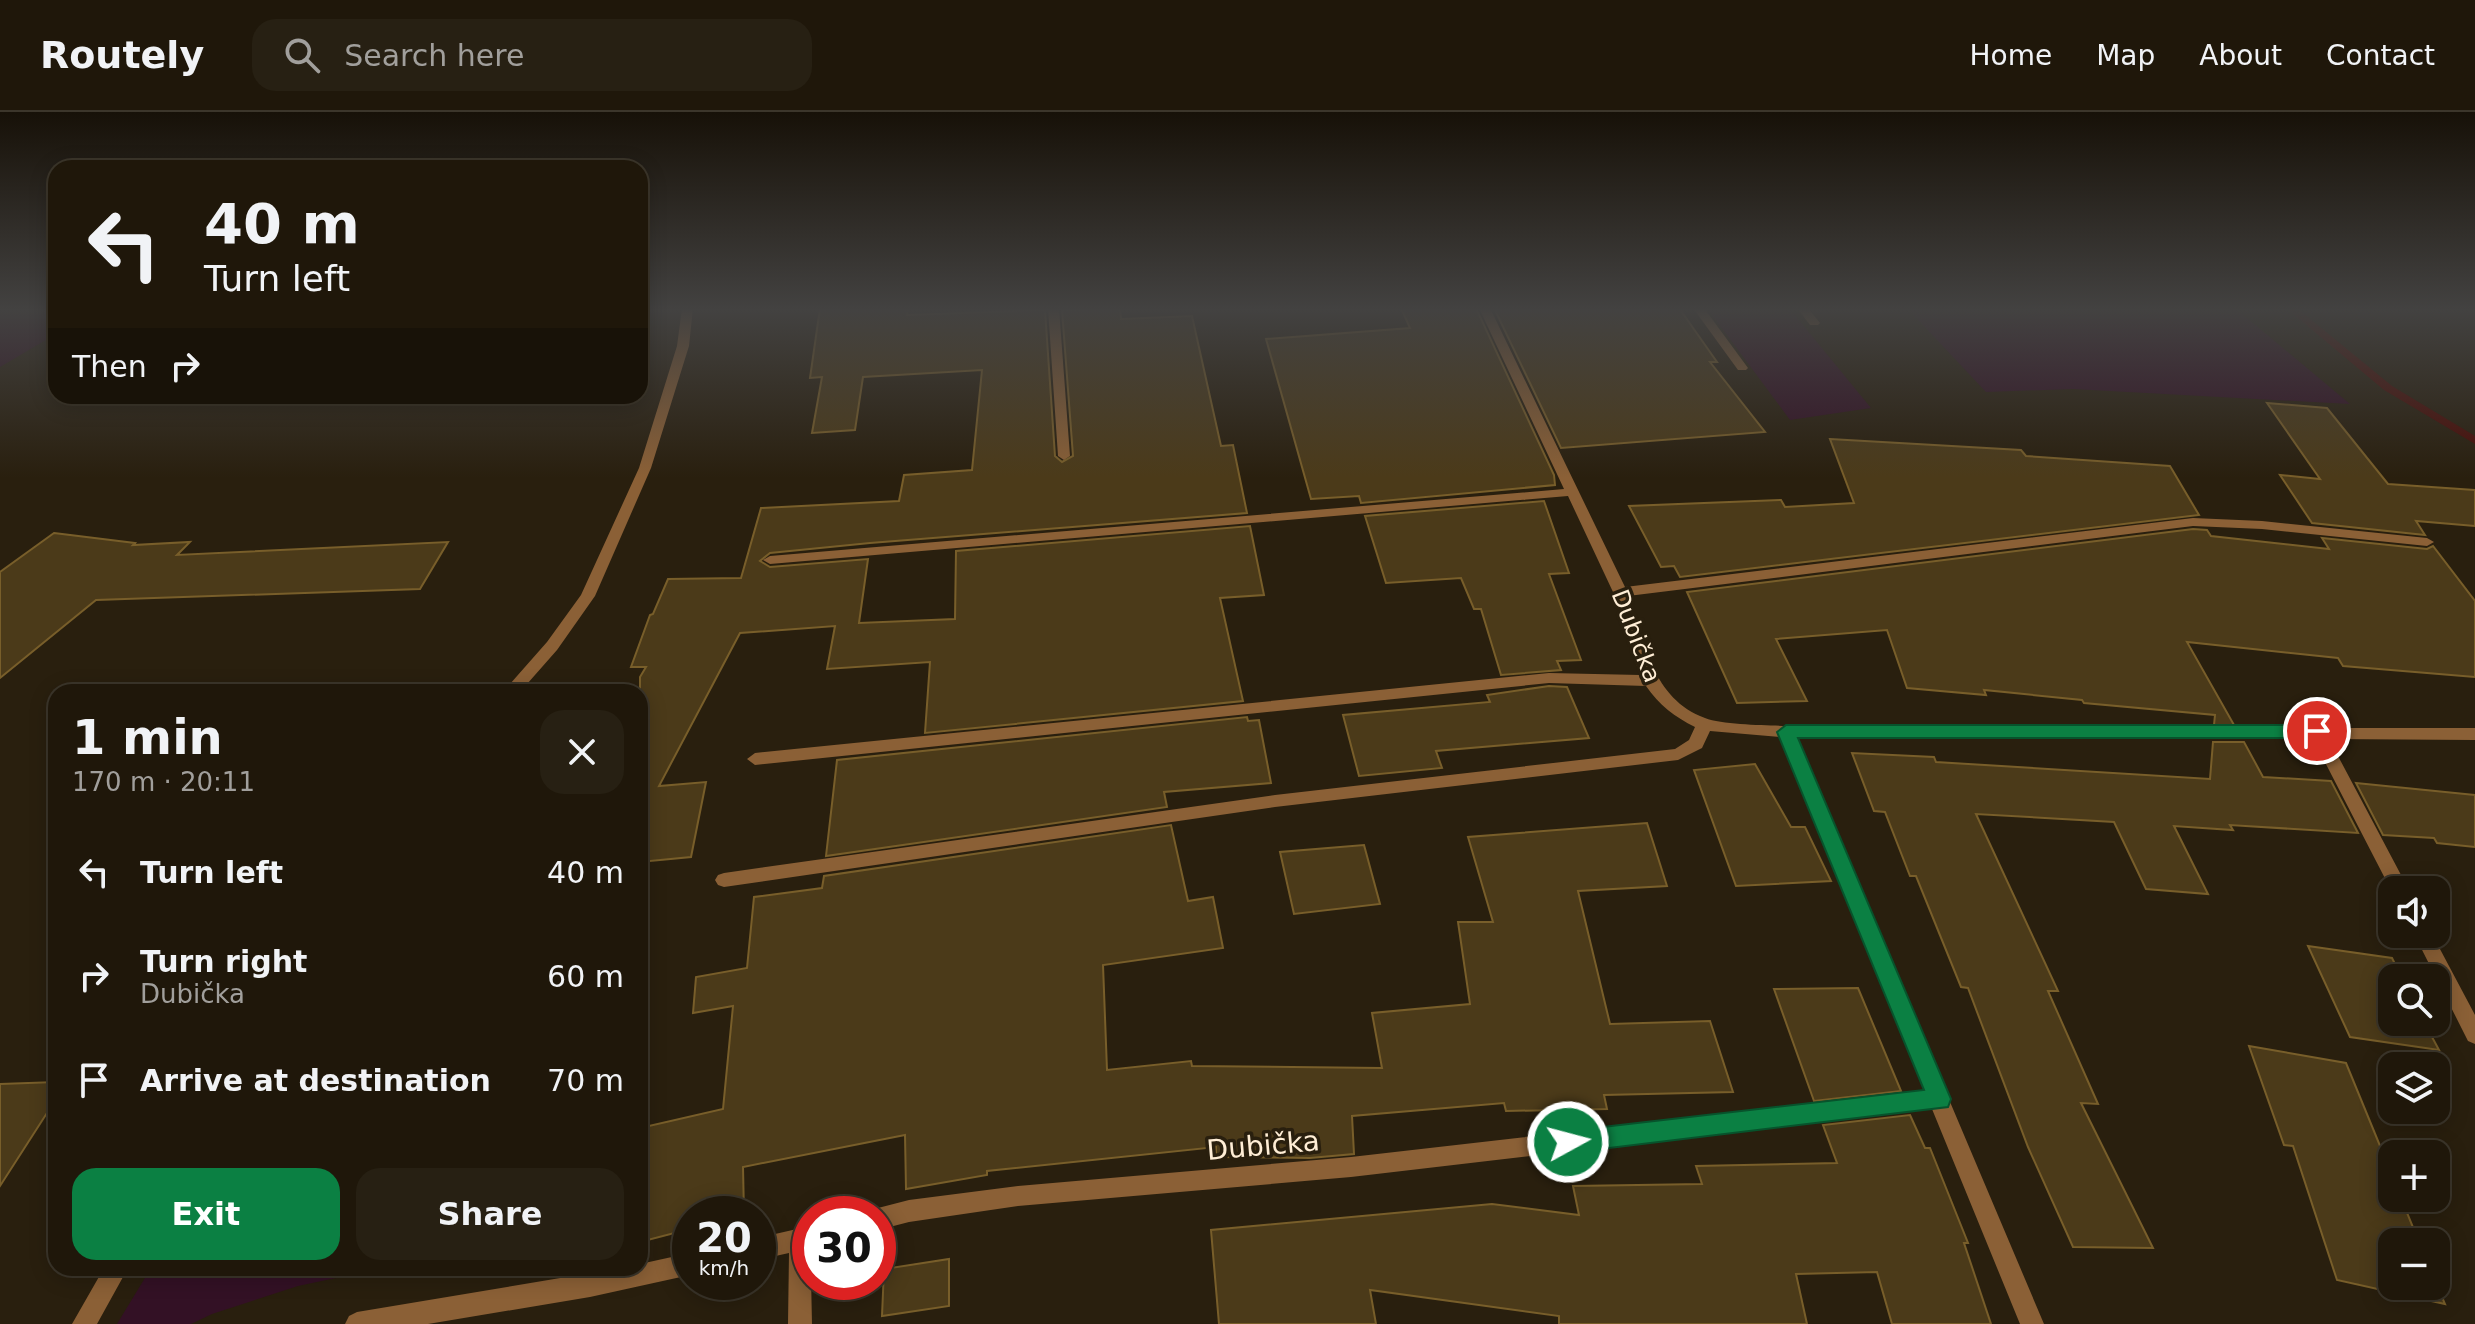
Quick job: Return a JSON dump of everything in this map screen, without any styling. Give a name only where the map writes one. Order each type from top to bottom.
[{"type":"street","points":[[518,684],[552,646],[588,596],[645,468],[677,365]]},
{"type":"street","points":[[1057,365],[1064,456]]},
{"type":"street","name":"Dubička","points":[[1511,365],[1620,592],[1650,681],[1669,705],[1704,725],[1786,732],[2317,731],[2475,734]]},
{"type":"street","points":[[1739,365],[1742,368]]},
{"type":"street","points":[[770,560],[1573,492]]},
{"type":"street","points":[[1620,592],[2193,522],[2262,525],[2427,542]]},
{"type":"street","points":[[755,759],[1549,678],[1650,681]]},
{"type":"street","points":[[724,880],[1275,801],[1678,754],[1696,744],[1704,725]]},
{"type":"street","points":[[2317,731],[2393,876]]},
{"type":"street","points":[[1786,732],[2032,1324]]},
{"type":"street","points":[[2430,948],[2475,1035]]},
{"type":"street","name":"Dubička","points":[[896,1214],[1018,1196],[1351,1167],[1939,1099]]},
{"type":"street","points":[[648,1273],[672,1268]]},
{"type":"street","points":[[84,1324],[112,1276]]},
{"type":"street","points":[[357,1324],[635,1276]]},
{"type":"street","points":[[800,1324],[801,1300]]},
{"type":"shaded area","points":[[1749,365],[1835,365],[1871,408],[1790,420]]},
{"type":"shaded area","points":[[1960,365],[2303,365],[2350,404],[2073,389],[1986,392]]},
{"type":"shaded area","points":[[146,1276],[345,1276],[298,1286],[191,1324],[117,1324]]},
{"type":"building","points":[[812,365],[1049,365],[1055,456],[1062,462],[1073,456],[1066,365],[1203,365],[1221,446],[1233,445],[1247,513],[870,543],[770,553],[760,561],[770,567],[868,559],[859,623],[955,619],[956,551],[1250,526],[1264,595],[1220,598],[1243,701],[925,733],[930,662],[827,669],[835,626],[740,633],[659,786],[706,782],[691,857],[648,861],[648,684],[640,684],[646,667],[631,667],[650,615],[668,579],[741,578],[761,508],[899,501],[904,475],[972,470],[982,370],[863,377],[855,430],[812,433],[822,377],[810,378]]},
{"type":"building","points":[[1273,365],[1502,365],[1554,475],[1555,485],[1361,503],[1359,496],[1311,499]]},
{"type":"building","points":[[1521,365],[1712,365],[1765,432],[1561,448]]},
{"type":"building","points":[[2267,403],[2327,408],[2388,484],[2475,490],[2475,526],[2416,521],[2425,535],[2312,523],[2280,475],[2320,479]]},
{"type":"building","points":[[1830,439],[2021,450],[2026,456],[2170,466],[2199,515],[1680,577],[1674,566],[1661,567],[1629,506],[1781,500],[1785,507],[1854,503]]},
{"type":"building","points":[[1544,501],[1569,573],[1549,574],[1581,660],[1557,661],[1561,670],[1501,675],[1481,609],[1474,609],[1461,578],[1386,583],[1365,516]]},
{"type":"building","points":[[2193,529],[2207,530],[2211,536],[2329,549],[2322,538],[2427,549],[2433,546],[2475,601],[2475,677],[2343,666],[2338,658],[2187,642],[2234,725],[2214,725],[2215,715],[1984,690],[1986,695],[1907,688],[1887,630],[1776,639],[1807,701],[1737,703],[1687,592]]},
{"type":"building","points":[[54,533],[135,543],[133,545],[190,542],[177,555],[448,542],[420,589],[96,600],[0,678],[0,572]]},
{"type":"building","points":[[1549,686],[1567,687],[1589,738],[1436,751],[1442,768],[1359,776],[1343,715],[1490,702],[1487,695]]},
{"type":"building","points":[[1247,717],[1248,721],[1259,720],[1271,783],[1164,792],[1167,807],[826,856],[837,760]]},
{"type":"building","points":[[2213,742],[2244,742],[2263,777],[2331,781],[2358,833],[2230,825],[2233,830],[2174,826],[2208,894],[2146,889],[2114,822],[1976,814],[2058,991],[2048,991],[2098,1104],[2081,1103],[2153,1248],[2073,1247],[2028,1147],[1968,988],[1961,987],[1916,876],[1910,876],[1885,812],[1874,811],[1852,753],[1934,757],[1936,762],[2210,779]]},
{"type":"building","points":[[1755,764],[1791,827],[1805,827],[1831,881],[1736,886],[1694,770]]},
{"type":"building","points":[[2356,783],[2475,795],[2475,847],[2437,843],[2434,838],[2383,835]]},
{"type":"building","points":[[1647,823],[1667,886],[1578,891],[1610,1024],[1710,1021],[1733,1092],[1604,1095],[1607,1109],[1506,1111],[1504,1103],[1352,1116],[1354,1154],[1310,1158],[1216,1157],[1216,1147],[987,1171],[987,1175],[906,1189],[905,1135],[743,1167],[744,1196],[672,1196],[672,1234],[648,1240],[648,1126],[723,1109],[733,1006],[693,1013],[696,977],[747,968],[754,897],[822,888],[824,876],[1171,825],[1188,901],[1213,897],[1223,948],[1103,965],[1107,1070],[1191,1061],[1192,1066],[1382,1068],[1372,1013],[1470,1004],[1458,922],[1493,922],[1468,837]]},
{"type":"building","points":[[1364,845],[1380,904],[1294,914],[1280,852]]},
{"type":"building","points":[[2308,946],[2392,958],[2395,964],[2378,964],[2378,1036],[2432,1036],[2439,1050],[2350,1037]]},
{"type":"building","points":[[1858,988],[1901,1091],[1814,1101],[1774,989]]},
{"type":"building","points":[[2249,1046],[2346,1063],[2378,1141],[2378,1212],[2407,1212],[2413,1228],[2378,1228],[2378,1289],[2337,1280],[2293,1146],[2284,1145]]},
{"type":"building","points":[[48,1082],[48,1111],[0,1186],[0,1084]]},
{"type":"building","points":[[1910,1115],[1925,1148],[1930,1148],[1968,1243],[1964,1243],[1991,1324],[1892,1324],[1877,1272],[1796,1274],[1807,1324],[1559,1324],[1559,1316],[1370,1290],[1376,1324],[1219,1324],[1211,1230],[1492,1204],[1579,1215],[1573,1186],[1702,1184],[1696,1166],[1837,1163],[1823,1125]]},
{"type":"building","points":[[949,1259],[949,1306],[882,1316],[883,1300],[896,1300],[896,1267]]},
{"type":"waterway","points":[[2360,365],[2388,388],[2475,441]]},
{"type":"route","points":[[1568,1142],[1939,1099],[1786,732],[2317,731]]}]
